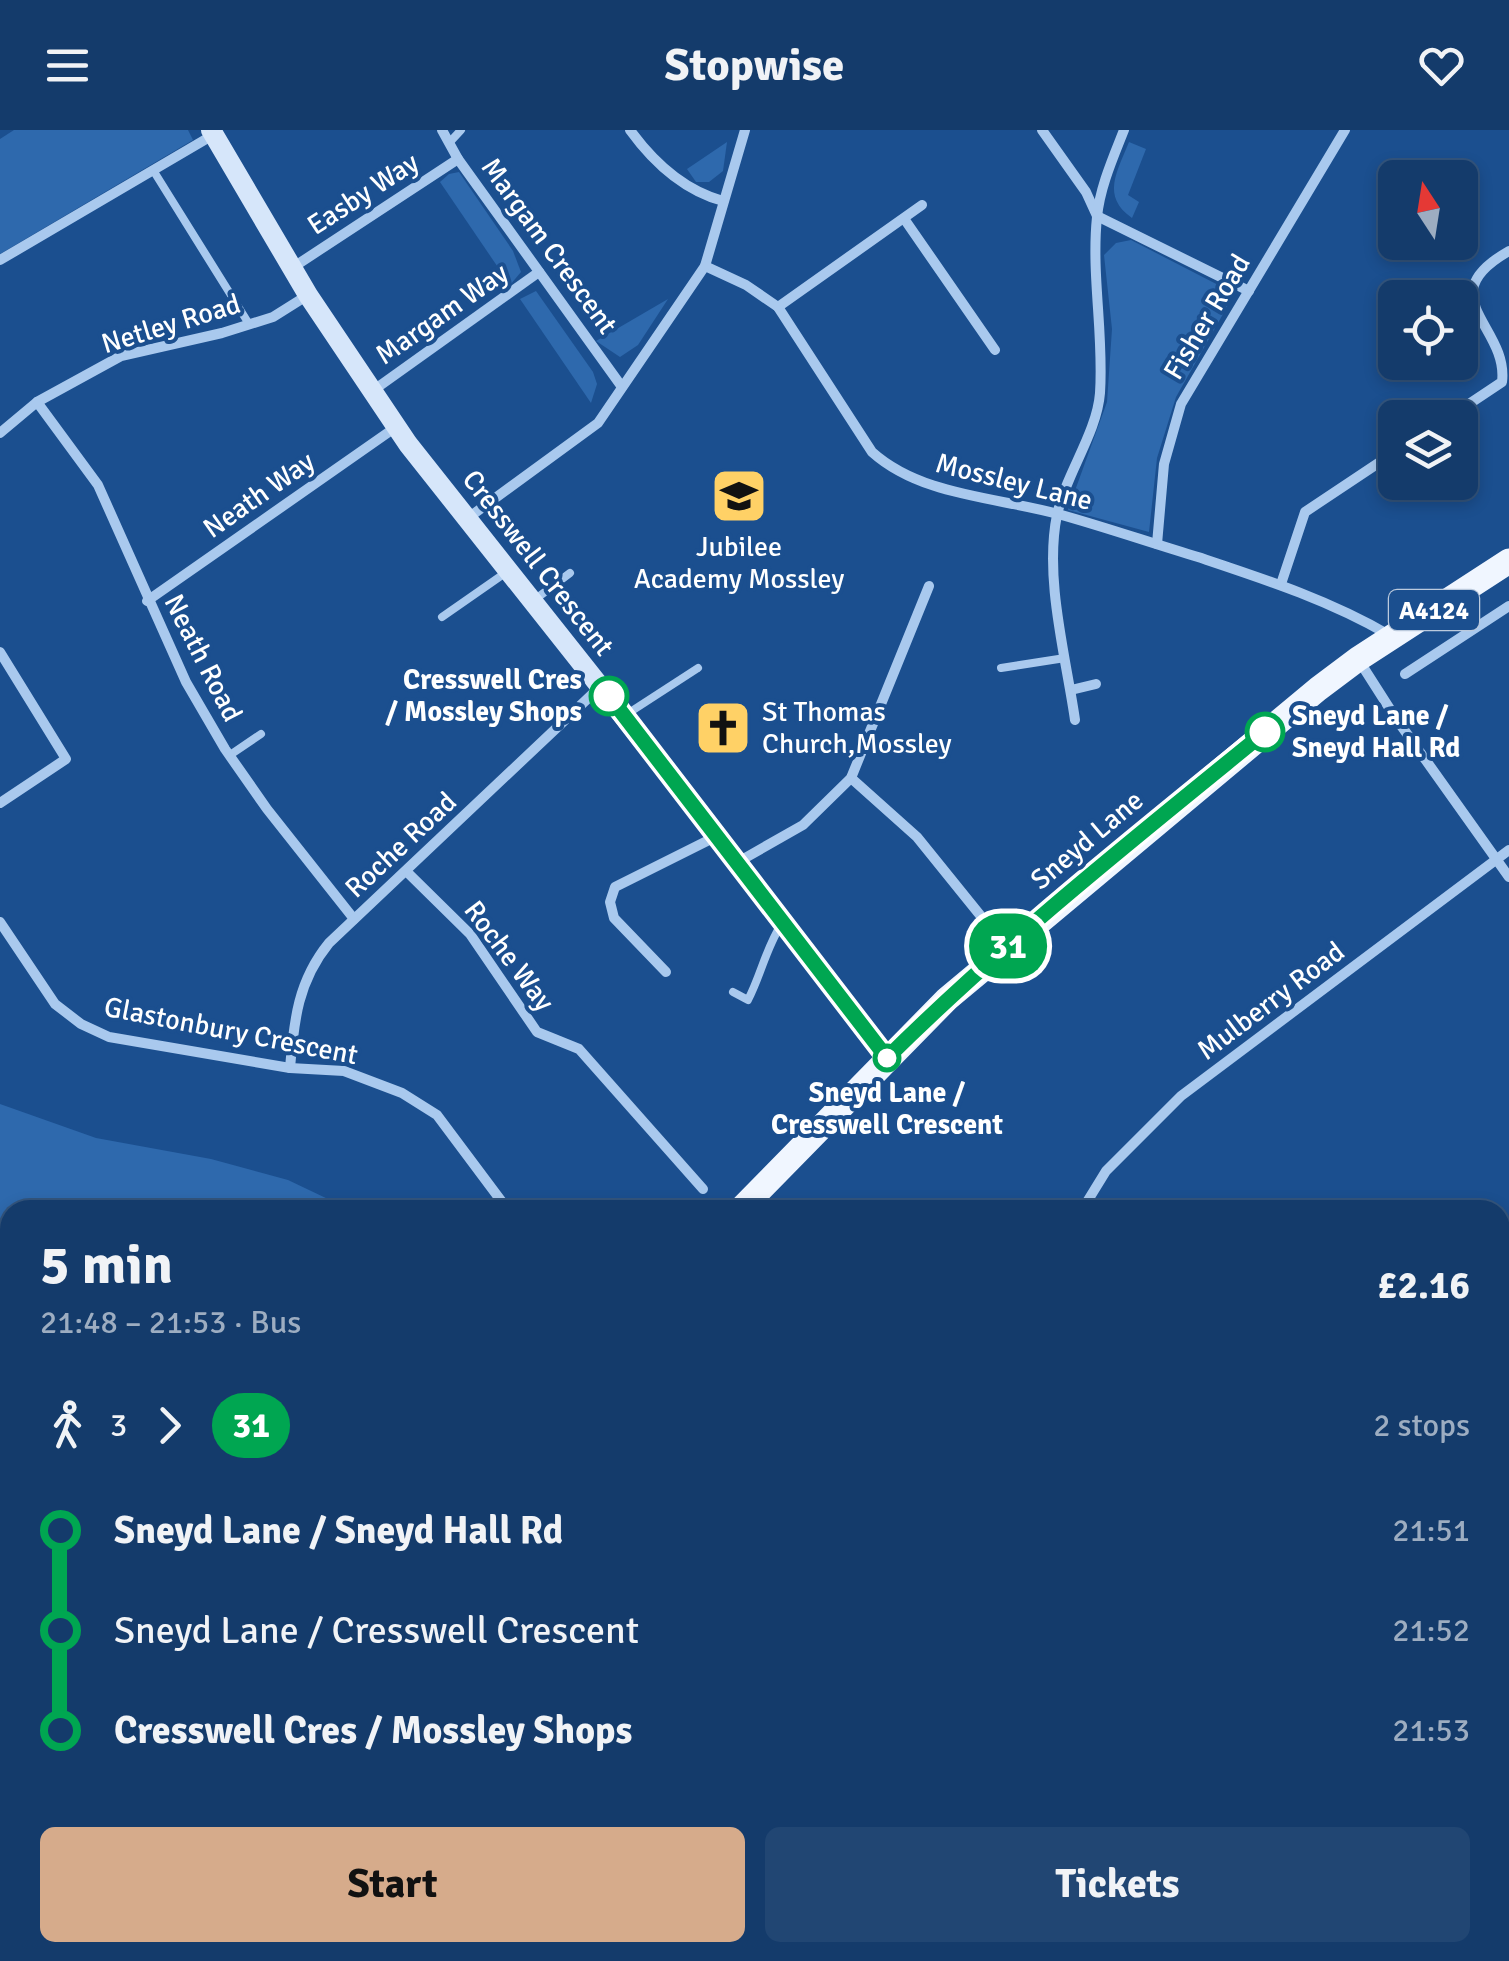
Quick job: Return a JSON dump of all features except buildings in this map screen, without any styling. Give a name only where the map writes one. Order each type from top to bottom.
[{"type":"main road","name":"Sneyd Lane","points":[[750,1200],[947,999],[1028,928],[1358,658],[1507,568]]},
{"type":"street","name":"Margam Crescent","points":[[442,130],[458,159],[622,387]]},
{"type":"street","points":[[630,130],[651,159],[698,194],[723,200]]},
{"type":"street","points":[[467,519],[598,423],[705,266],[745,130]]},
{"type":"street","points":[[1042,130],[1086,192],[1098,216],[1249,291]]},
{"type":"street","points":[[1075,720],[1052,561],[1057,514],[1099,398],[1102,330],[1098,216],[1102,191],[1124,130]]},
{"type":"street","name":"Fisher Road","points":[[1157,544],[1164,464],[1181,404],[1345,130]]},
{"type":"street","points":[[0,260],[212,132]]},
{"type":"street","name":"Cresswell Crescent","points":[[212,132],[370,392],[887,1058]]},
{"type":"street","name":"Easby Way","points":[[292,268],[458,159]]},
{"type":"street","points":[[778,307],[922,205]]},
{"type":"street","points":[[905,220],[995,350]]},
{"type":"street","points":[[1478,401],[1506,386],[1505,361],[1474,311],[1472,287],[1487,264],[1509,252]]},
{"type":"street","name":"Mossley Lane","points":[[705,266],[746,285],[778,307],[872,452],[890,468],[917,481],[1057,514],[1281,584],[1361,619],[1391,637]]},
{"type":"street","name":"Margam Way","points":[[370,392],[540,272]]},
{"type":"street","name":"Netley Road","points":[[0,433],[38,402],[121,356],[273,317],[308,294]]},
{"type":"street","name":"Neath Road","points":[[38,402],[98,485],[186,682],[230,755],[267,809],[354,919]]},
{"type":"street","name":"Neath Way","points":[[147,600],[396,427]]},
{"type":"street","points":[[1281,584],[1304,512],[1378,463]]},
{"type":"street","points":[[737,863],[803,825],[851,778],[929,586]]},
{"type":"street","points":[[1405,674],[1509,606]]},
{"type":"street","points":[[0,652],[66,760],[0,803]]},
{"type":"street","points":[[1358,658],[1509,877]]},
{"type":"street","points":[[1071,690],[1096,684]]},
{"type":"street","name":"Roche Road","points":[[290,1068],[294,1010],[313,963],[354,919],[600,686]]},
{"type":"street","points":[[851,778],[917,837],[967,908],[980,915]]},
{"type":"street","points":[[666,972],[614,918],[610,902],[615,887],[715,837]]},
{"type":"street","name":"Mulberry Road","points":[[1088,1200],[1106,1171],[1181,1096],[1509,850]]},
{"type":"street","name":"Roche Way","points":[[407,872],[470,934],[537,1032],[579,1048],[704,1190]]},
{"type":"street","name":"Glastonbury Crescent","points":[[0,922],[55,1004],[80,1024],[109,1037],[290,1068],[344,1071],[402,1093],[437,1116],[500,1200]]},
{"type":"lane","points":[[450,144],[461,130]]},
{"type":"lane","points":[[153,170],[249,324]]},
{"type":"lane","points":[[442,617],[508,570]]},
{"type":"lane","points":[[533,601],[570,573]]},
{"type":"lane","points":[[1000,668],[1066,658]]},
{"type":"lane","points":[[624,716],[698,668]]},
{"type":"lane","points":[[230,755],[261,734]]},
{"type":"lane","points":[[732,992],[748,1000],[764,968],[769,944],[784,922]]},
{"type":"shaded area","points":[[14,130],[188,130],[193,140],[0,254],[0,139]]},
{"type":"shaded area","points":[[727,142],[723,171],[709,182],[696,182],[687,169]]},
{"type":"shaded area","points":[[1129,142],[1146,149],[1128,195],[1139,202],[1132,218],[1122,210],[1114,192]]},
{"type":"shaded area","points":[[459,172],[513,251],[521,272],[510,285],[440,182]]},
{"type":"shaded area","points":[[1131,240],[1224,288],[1228,296],[1227,307],[1176,397],[1157,458],[1149,532],[1068,510],[1107,402],[1112,329],[1104,255],[1116,243]]},
{"type":"shaded area","points":[[536,291],[593,372],[597,384],[591,403],[520,299]]},
{"type":"shaded area","points":[[668,299],[638,345],[620,357],[596,341]]},
{"type":"shaded area","points":[[0,1104],[96,1138],[211,1159],[288,1180],[330,1200],[0,1200]]},
{"type":"bus line","name":"31","points":[[609,696],[887,1058],[1028,928],[1265,732]]},
{"type":"place","name":"Jubilee Academy Mossley","points":[[739,496]]},
{"type":"place","name":"Cresswell Cres / Mossley Shops","points":[[609,696]]},
{"type":"place","name":"St Thomas Church,Mossley","points":[[723,728]]},
{"type":"place","name":"Sneyd Lane / Sneyd Hall Rd","points":[[1265,732]]},
{"type":"place","name":"Sneyd Lane / Cresswell Crescent","points":[[887,1058]]}]
